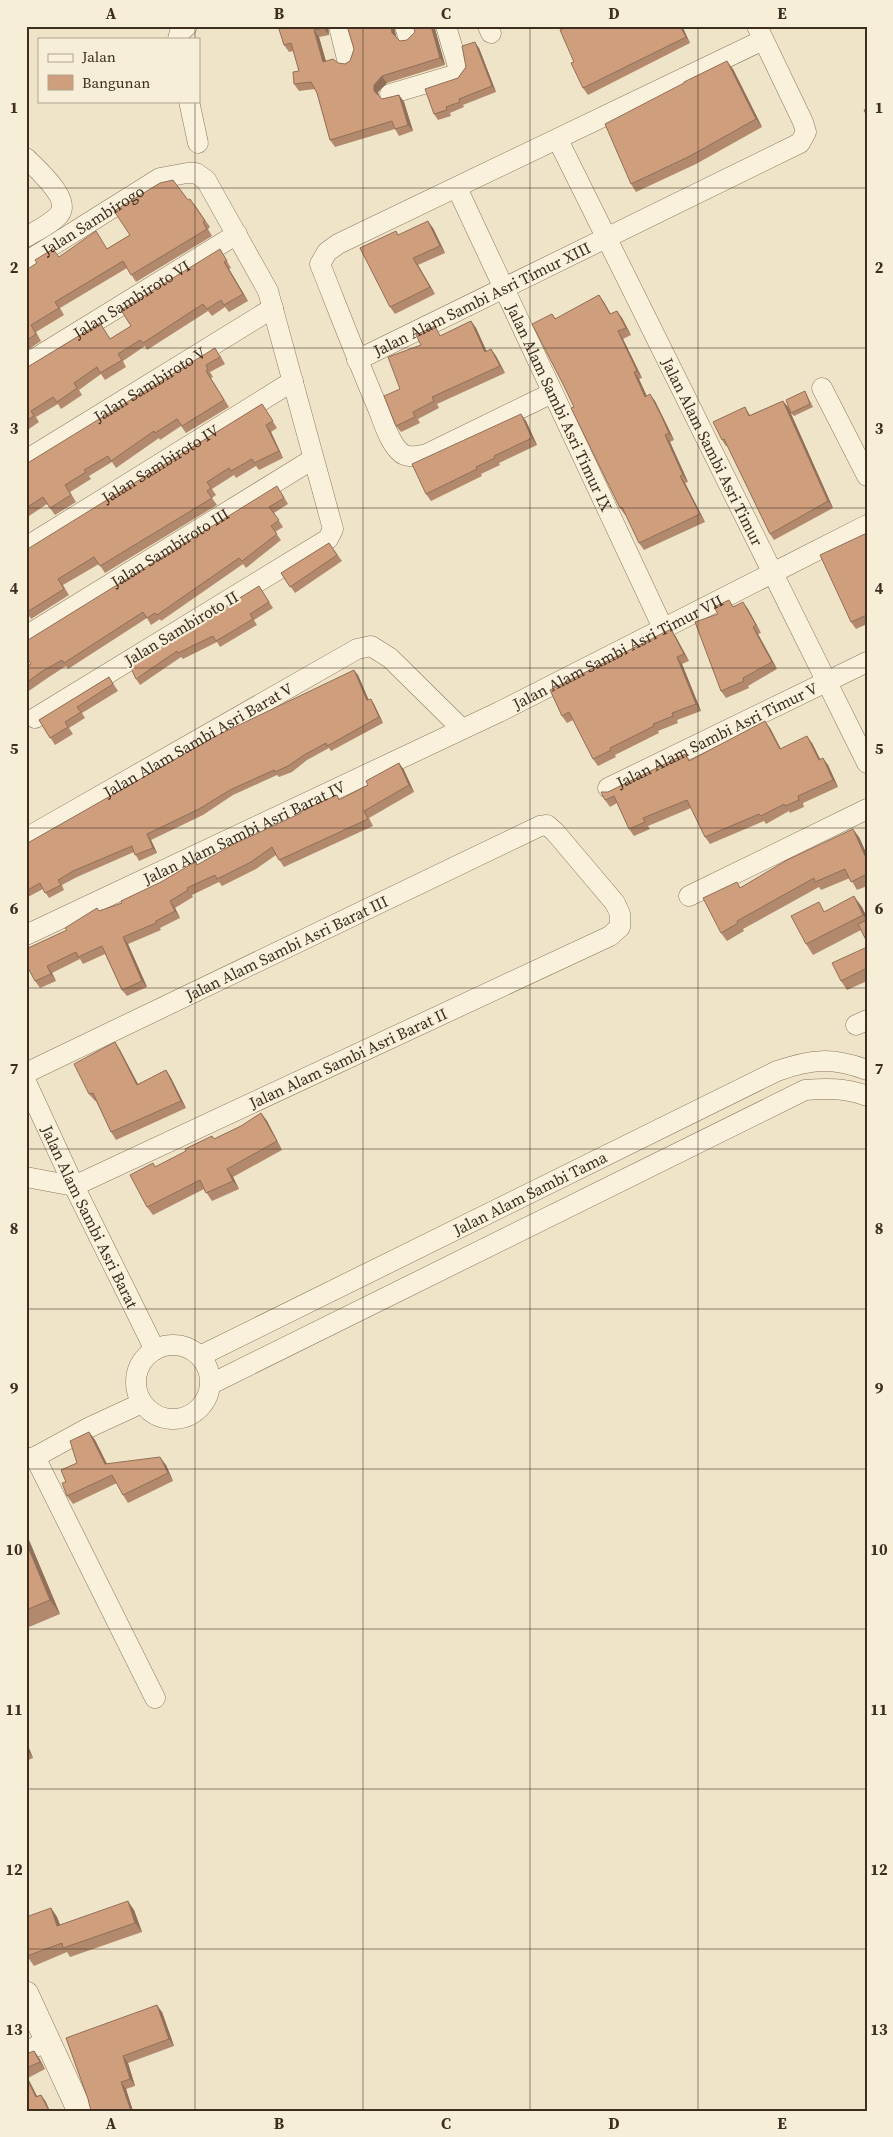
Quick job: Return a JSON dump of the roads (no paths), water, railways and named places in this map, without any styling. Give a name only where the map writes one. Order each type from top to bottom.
[{"type":"street","points":[[178,38],[180,32],[187,26]]},
{"type":"street","points":[[339,26],[347,59]]},
{"type":"street","points":[[390,94],[454,75],[459,70],[446,26]]},
{"type":"street","points":[[552,393],[427,454],[411,457],[398,450],[357,360],[320,264],[322,258],[338,244],[558,140],[760,33]]},
{"type":"street","name":"Jalan Alam Sambi Asri Timur XIII","points":[[357,360],[800,143],[806,132],[803,122],[760,33]]},
{"type":"street","points":[[189,102],[198,143]]},
{"type":"street","name":"Jalan Alam Sambi Asri Timur","points":[[558,140],[867,763]]},
{"type":"street","points":[[26,158],[58,193],[62,206],[60,214],[26,236]]},
{"type":"street","name":"Jalan Sambirogo","points":[[26,262],[160,178],[188,173],[201,176],[206,180],[238,234]]},
{"type":"street","name":"Jalan Alam Sambi Asri Timur IX","points":[[457,188],[663,628]]},
{"type":"street","points":[[238,234],[268,291],[274,308],[313,459]]},
{"type":"street","name":"Jalan Sambiroto VI","points":[[26,364],[238,234]]},
{"type":"street","name":"Jalan Sambiroto V","points":[[26,460],[274,308]]},
{"type":"street","name":"Jalan Sambiroto IV","points":[[26,547],[293,381]]},
{"type":"street","points":[[822,388],[867,476]]},
{"type":"street","name":"Jalan Sambiroto II","points":[[34,717],[328,539],[333,529],[313,459]]},
{"type":"street","name":"Jalan Sambiroto III","points":[[26,636],[313,459]]},
{"type":"street","name":"Jalan Alam Sambi Asri Timur VII","points":[[466,727],[867,525]]},
{"type":"street","name":"Jalan Alam Sambi Asri Barat V","points":[[26,838],[357,649],[371,646],[390,658],[466,727]]},
{"type":"street","name":"Jalan Alam Sambi Asri Timur V","points":[[608,788],[867,662]]},
{"type":"street","name":"Jalan Alam Sambi Asri Barat IV","points":[[26,935],[466,727]]},
{"type":"street","points":[[689,896],[867,809]]},
{"type":"street","name":"Jalan Alam Sambi Asri Barat III","points":[[26,1073],[540,826],[547,825],[615,903],[620,914],[620,927]]},
{"type":"street","name":"Jalan Alam Sambi Asri Barat II","points":[[74,1186],[610,936],[620,927]]},
{"type":"street","name":"Jalan Alam Sambi Tama","points":[[200,1356],[777,1072],[800,1063],[823,1060],[845,1062],[867,1070]]},
{"type":"street","name":"Jalan Alam Sambi Asri Barat","points":[[26,1082],[74,1186],[155,1350]]},
{"type":"street","name":"Jalan Alam Sambi Tama","points":[[210,1384],[805,1090],[829,1088],[854,1091],[867,1096]]},
{"type":"street","points":[[26,1178],[74,1186]]},
{"type":"street","points":[[171,1345],[187,1347],[200,1356],[208,1369],[210,1384],[204,1404],[185,1418],[174,1420],[161,1418],[142,1403],[137,1392],[136,1380],[139,1368],[146,1357],[155,1350],[171,1345]]},
{"type":"street","points":[[142,1403],[31,1458],[155,1698]]},
{"type":"street","points":[[26,1994],[49,2039],[80,2111]]},
{"type":"street","points":[[26,2052],[49,2039]]}]
